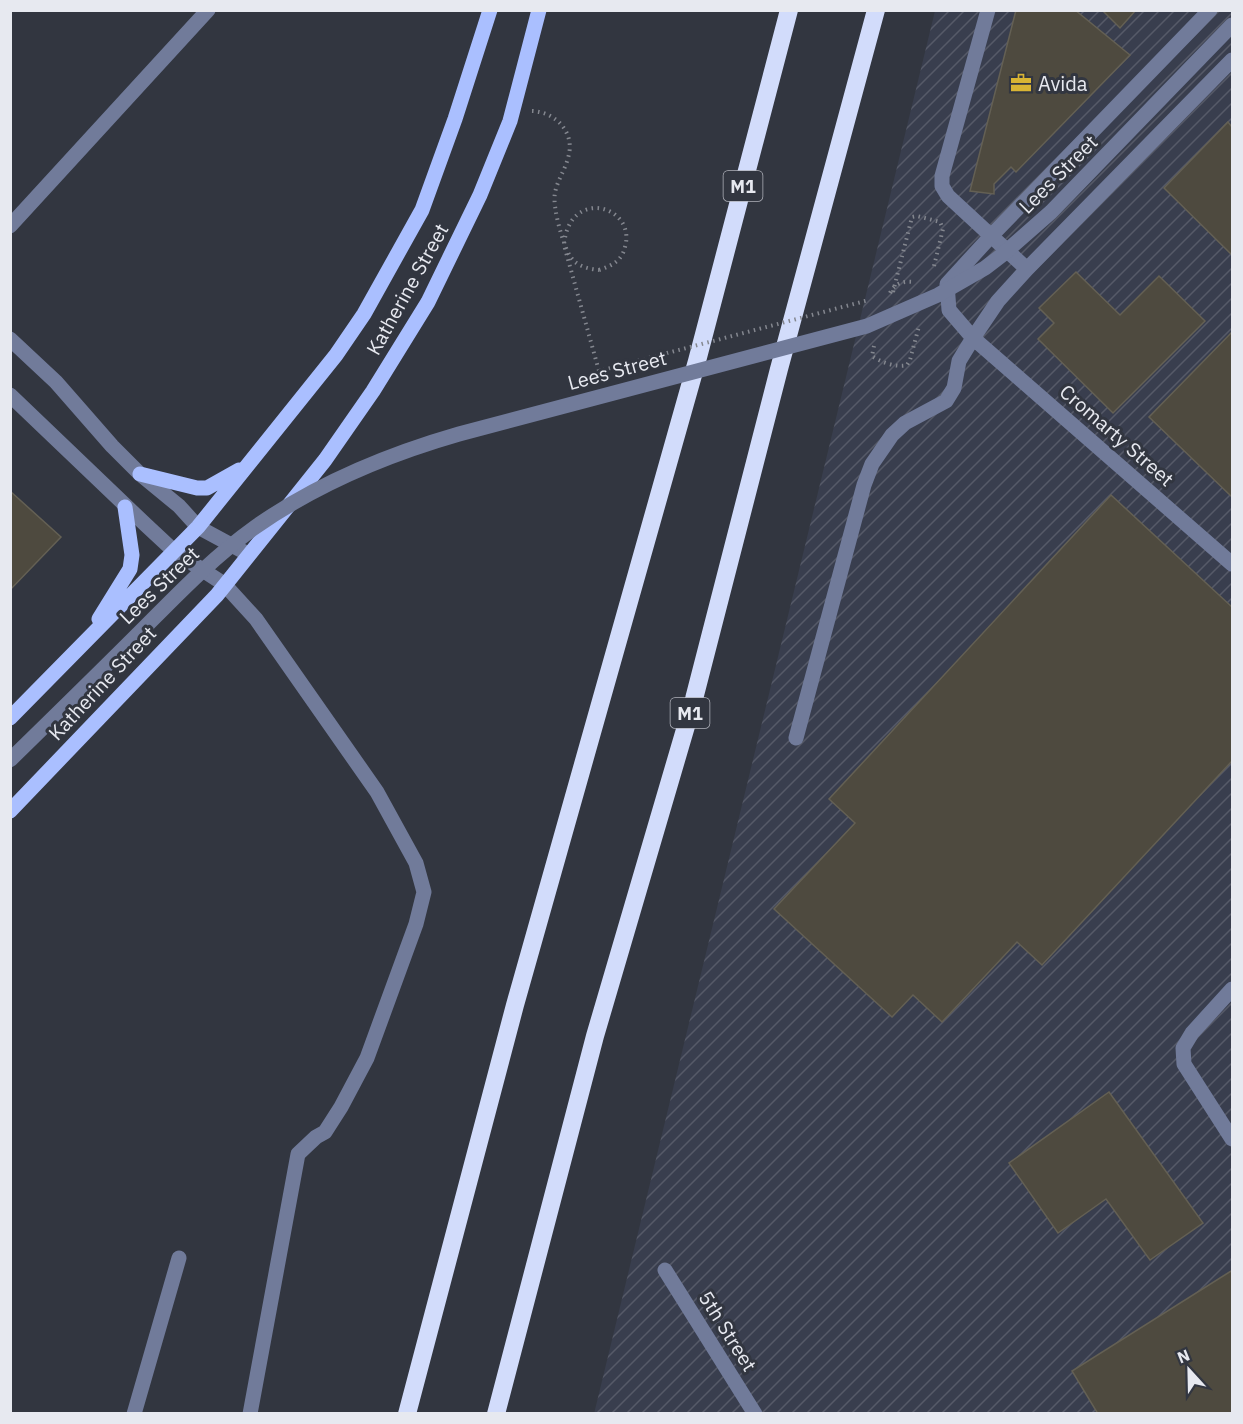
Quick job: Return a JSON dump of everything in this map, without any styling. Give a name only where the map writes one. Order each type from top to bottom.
[{"type":"highway","name":"M1","points":[[407,1413],[515,1005],[698,361],[789,10]]},
{"type":"highway","name":"M1","points":[[496,1413],[595,1036],[694,699],[782,357],[876,10]]},
{"type":"main road","name":"Katherine Street","points":[[10,718],[198,527],[336,356],[374,296],[422,210],[456,119],[490,10]]},
{"type":"main road","name":"Katherine Street","points":[[10,811],[216,595],[325,460],[398,353],[428,302],[480,195],[513,110],[539,10]]},
{"type":"main road","points":[[140,474],[197,488],[207,488],[248,465]]},
{"type":"main road","points":[[81,646],[130,569],[132,555],[125,507]]},
{"type":"street","points":[[10,226],[208,10]]},
{"type":"street","points":[[988,10],[942,176],[942,186],[948,196],[1027,269]]},
{"type":"street","name":"Cromarty Street","points":[[1210,10],[947,284],[949,310],[973,338],[1233,564]]},
{"type":"street","name":"Lees Street","points":[[10,760],[200,573],[254,528],[309,493],[394,454],[450,437],[867,326],[918,305],[963,282],[1002,255],[1051,212],[1233,25]]},
{"type":"street","points":[[795,738],[864,485],[881,448],[898,429],[946,401],[954,388],[959,361],[998,301],[1233,60]]},
{"type":"street","points":[[10,339],[56,382],[140,474],[174,502],[198,527],[248,554]]},
{"type":"street","points":[[10,395],[125,507],[175,552],[224,584],[256,619],[377,792],[416,863],[424,892],[416,924],[367,1058],[325,1132],[315,1137],[298,1154],[250,1413]]},
{"type":"street","points":[[1233,988],[1192,1033],[1183,1048],[1184,1064],[1233,1139]]},
{"type":"street","points":[[134,1413],[179,1258]]},
{"type":"street","name":"5th Street","points":[[666,1270],[755,1413]]},
{"type":"path","points":[[513,110],[542,111],[552,116],[566,131],[570,142],[569,157],[554,196],[556,213],[567,248],[570,257],[588,269],[598,270],[609,267],[618,261],[624,252],[627,242],[626,232],[616,215],[597,208],[579,213],[571,219],[566,228],[564,245],[599,371],[872,300]]},
{"type":"path","points":[[883,296],[893,292],[912,218],[917,216],[940,222],[943,229]]},
{"type":"shaded area","points":[[935,11],[1232,11],[1232,1413],[594,1414]]},
{"type":"building","points":[[1016,10],[1075,10],[1130,55],[1016,172],[1011,167],[994,184],[994,194],[970,191]]},
{"type":"building","points":[[1102,10],[1136,10],[1120,28]]},
{"type":"building","points":[[1228,122],[1232,127],[1232,255],[1164,188]]},
{"type":"building","points":[[1076,272],[1120,315],[1159,276],[1205,321],[1113,413],[1038,339],[1054,323],[1039,308]]},
{"type":"building","points":[[1232,332],[1232,497],[1149,417]]},
{"type":"building","points":[[10,491],[61,537],[10,590]]},
{"type":"building","points":[[1111,495],[1232,607],[1232,761],[1042,965],[1017,942],[942,1022],[913,995],[892,1017],[774,909],[855,823],[829,799]]},
{"type":"building","points":[[1109,1092],[1203,1223],[1150,1260],[1106,1199],[1058,1233],[1009,1163]]},
{"type":"building","points":[[1231,1271],[1232,1414],[1098,1414],[1072,1371]]},
{"type":"place","name":"Avida","points":[[1021,83]]}]
